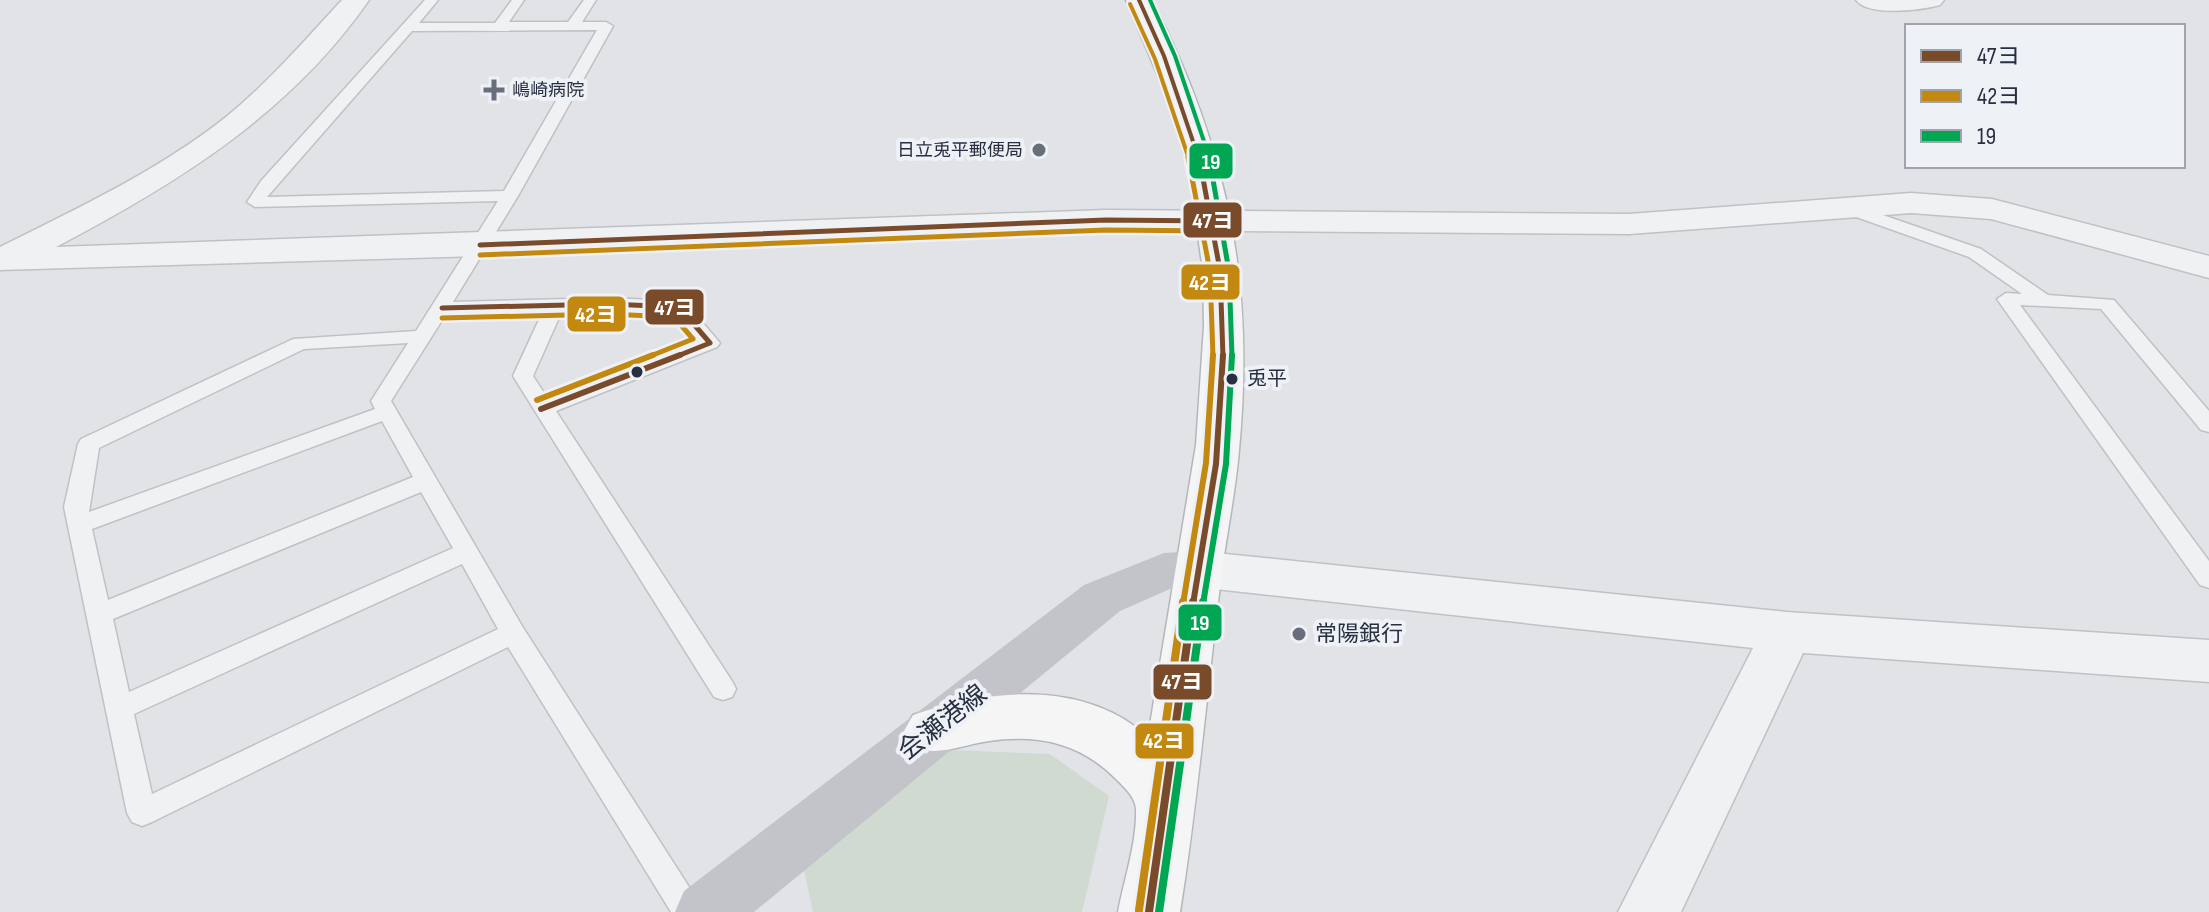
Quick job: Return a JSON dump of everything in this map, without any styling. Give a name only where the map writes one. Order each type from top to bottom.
[{"type":"highway","points":[[1139,0],[1178,77],[1201,141],[1218,221],[1224,320],[1218,446],[1197,569],[1167,810],[1149,912]]},
{"type":"highway","points":[[932,731],[979,717],[1030,713],[1080,724],[1115,744],[1148,774],[1167,810]]},
{"type":"main road","name":"会瀬港線","points":[[706,912],[1102,598],[1164,571],[1197,569]]},
{"type":"street","points":[[2,260],[147,184],[201,150],[238,122],[289,75],[356,0]]},
{"type":"street","points":[[1869,0],[1915,4],[1931,0]]},
{"type":"street","points":[[2,260],[1106,220],[1629,224],[1911,203],[1992,209],[2209,267]]},
{"type":"street","points":[[1197,569],[1787,632],[2209,661]]},
{"type":"street","points":[[1649,912],[1787,632]]},
{"type":"lane","points":[[432,0],[267,184],[255,202],[510,196]]},
{"type":"lane","points":[[501,24],[518,0]]},
{"type":"lane","points":[[573,25],[590,0]]},
{"type":"lane","points":[[408,27],[501,24],[606,26],[510,196],[381,401],[513,633],[689,912]]},
{"type":"lane","points":[[1851,209],[1975,253],[2044,301]]},
{"type":"lane","points":[[2209,425],[2107,304],[2006,299],[2209,579]]},
{"type":"lane","points":[[555,306],[523,376],[541,409],[723,689]]},
{"type":"lane","points":[[442,308],[679,307],[710,343],[541,409]]},
{"type":"lane","points":[[424,336],[300,343],[89,444],[76,507],[142,813],[513,633]]},
{"type":"lane","points":[[81,524],[386,412]]},
{"type":"lane","points":[[99,614],[426,481]]},
{"type":"lane","points":[[120,708],[465,553]]},
{"type":"shaded area","points":[[950,750],[1050,754],[1109,796],[1082,912],[813,912],[804,870]]},
{"type":"transit line","name":"47ヨ","points":[[1139,0],[1185,110],[1201,163],[1220,270],[1223,326],[1216,464],[1149,912]]},
{"type":"transit line","name":"19","points":[[1150,0],[1196,110],[1211,163],[1222,216],[1233,326],[1226,464],[1159,912]]},
{"type":"transit line","name":"42ヨ","points":[[1130,4],[1155,59],[1191,166],[1210,271],[1213,326],[1206,463],[1184,593],[1139,910]]},
{"type":"transit line","name":"47ヨ","points":[[480,245],[1106,220],[1218,221]]},
{"type":"transit line","name":"42ヨ","points":[[480,255],[1106,230],[1218,231]]},
{"type":"transit line","name":"47ヨ","points":[[442,308],[607,304],[679,307],[710,343],[541,409]]},
{"type":"transit line","name":"42ヨ","points":[[442,318],[607,314],[674,317],[693,339],[537,400]]},
{"type":"place","name":"嶋崎病院","points":[[494,90]]},
{"type":"place","name":"日立兎平郵便局","points":[[1039,150]]},
{"type":"place","name":"兎平","points":[[1232,379]]},
{"type":"place","name":"常陽銀行","points":[[1299,634]]}]
